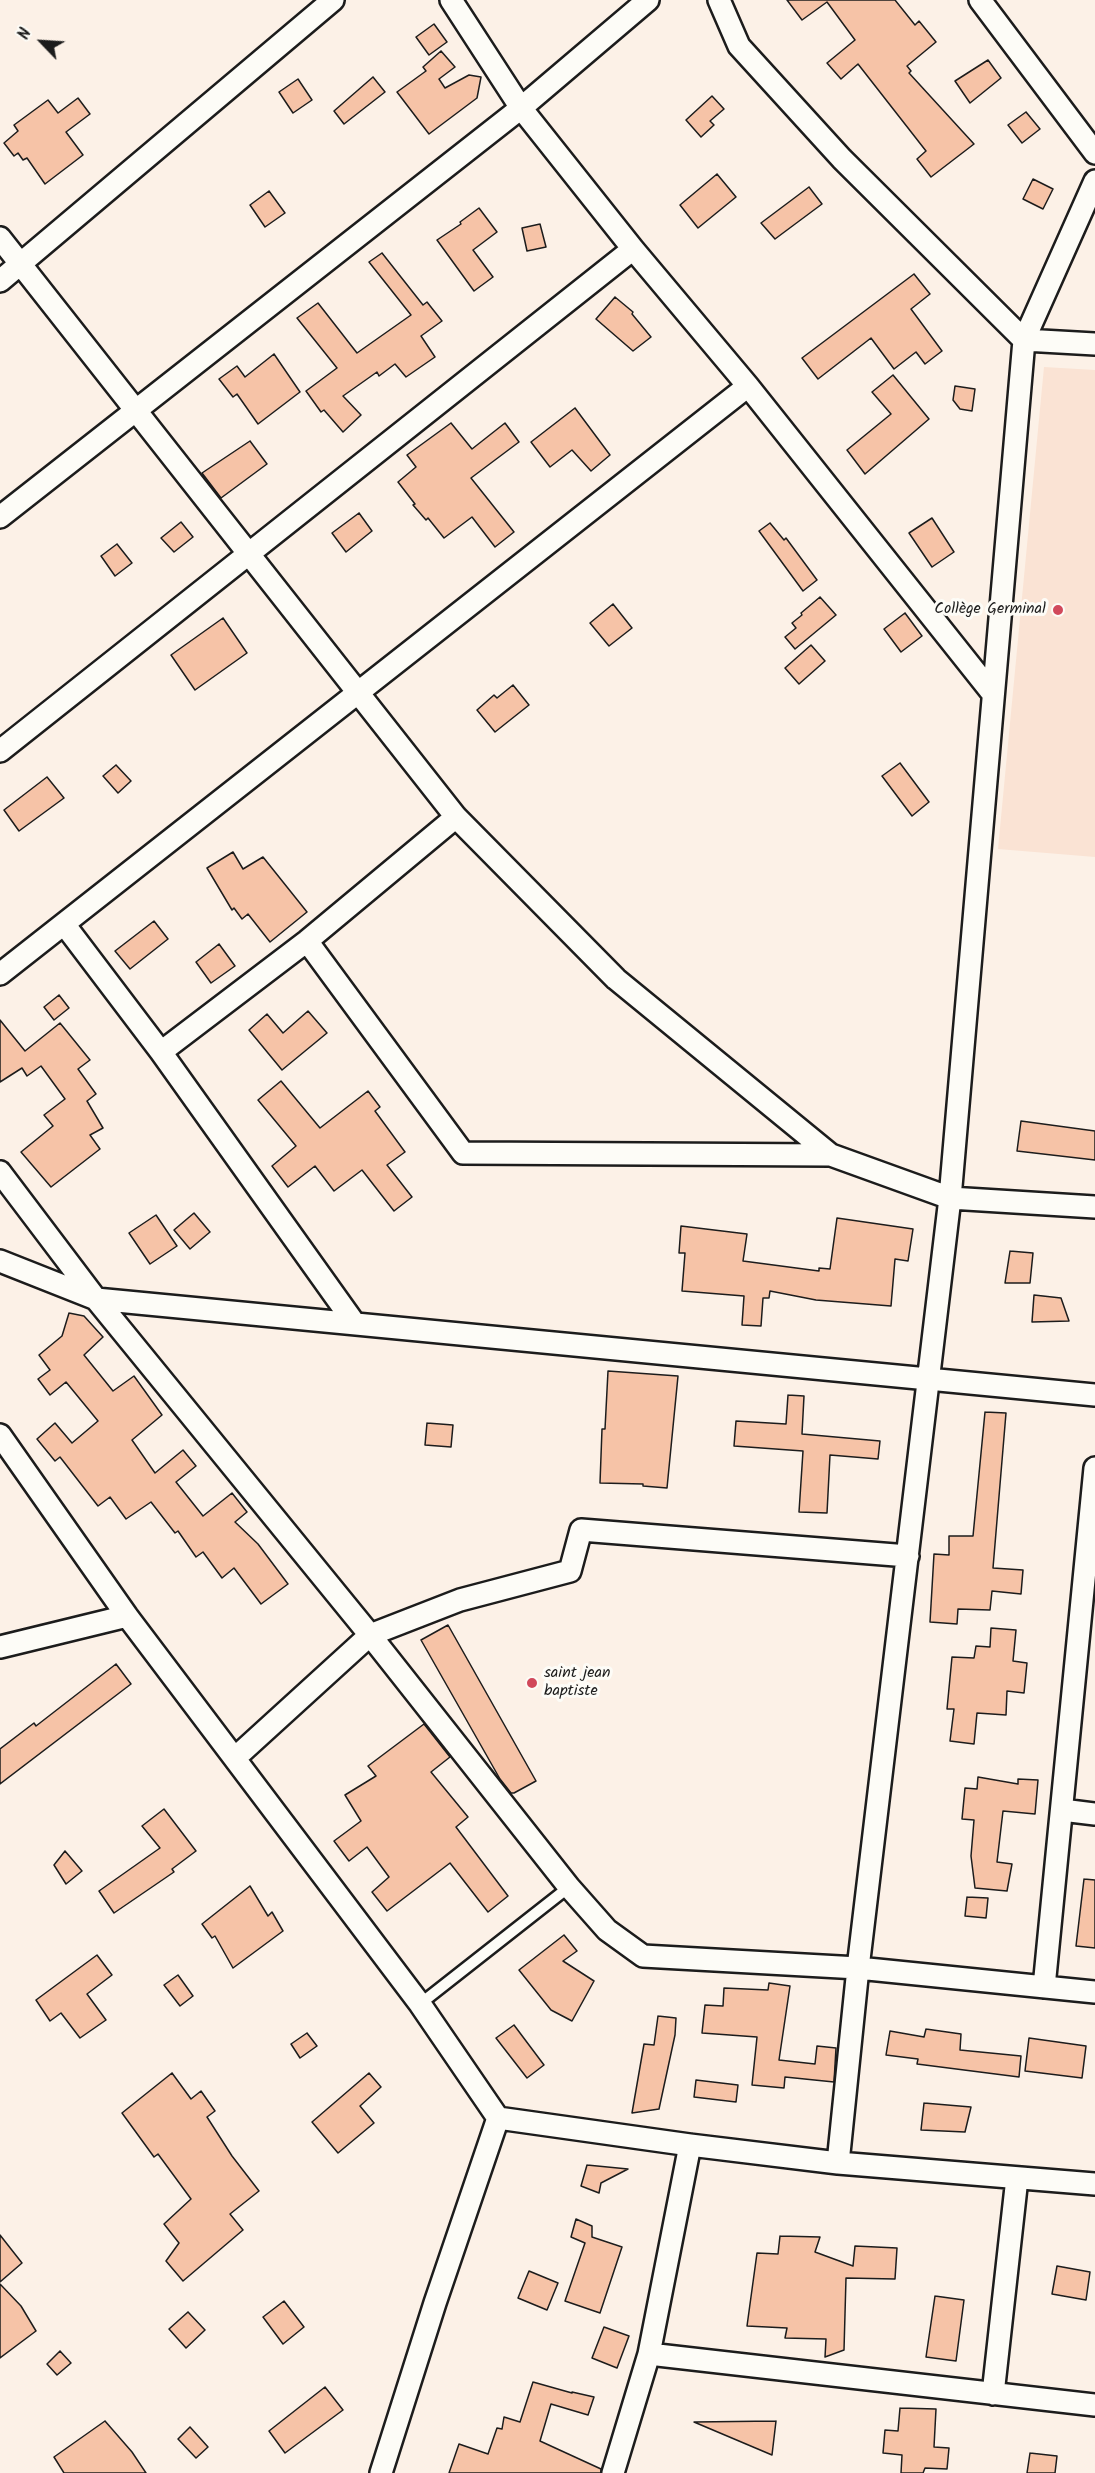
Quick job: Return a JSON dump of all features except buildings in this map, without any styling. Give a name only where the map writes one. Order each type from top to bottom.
[{"type":"street","points":[[0,281],[333,0]]},
{"type":"street","points":[[451,0],[521,108],[633,249],[748,386],[993,694]]},
{"type":"street","points":[[0,517],[521,108],[648,0]]},
{"type":"street","points":[[719,0],[740,46],[842,159],[1024,340],[1095,344]]},
{"type":"street","points":[[980,0],[1095,153]]},
{"type":"street","points":[[838,2163],[858,1968],[950,1198],[1024,340],[1095,182]]},
{"type":"street","points":[[0,238],[456,817],[616,979],[831,1155],[950,1198],[1095,1207]]},
{"type":"street","points":[[0,751],[633,249]]},
{"type":"street","points":[[0,974],[748,386]]},
{"type":"street","points":[[161,1052],[307,941],[456,817]]},
{"type":"street","points":[[64,924],[161,1052],[356,1324]]},
{"type":"street","points":[[307,941],[463,1153],[831,1155]]},
{"type":"street","points":[[0,1172],[96,1299],[370,1635],[569,1887],[607,1930],[643,1956],[858,1968],[1095,1992]]},
{"type":"street","points":[[0,1261],[96,1299],[1095,1395]]},
{"type":"street","points":[[0,1435],[127,1616],[420,2004],[498,2118],[838,2163],[1095,2184]]},
{"type":"street","points":[[1044,1987],[1095,1468]]},
{"type":"street","points":[[235,1758],[370,1635],[460,1600],[570,1571],[581,1530],[908,1556]]},
{"type":"street","points":[[0,1647],[127,1616]]},
{"type":"street","points":[[1062,1810],[1095,1814]]},
{"type":"street","points":[[381,2473],[435,2303],[498,2118]]},
{"type":"street","points":[[613,2473],[649,2354],[690,2145]]},
{"type":"street","points":[[993,2394],[1017,2178]]},
{"type":"street","points":[[649,2354],[1095,2405]]},
{"type":"lane","points":[[420,2004],[569,1887]]},
{"type":"shaded area","name":"Collège Germinal","points":[[1044,367],[1095,370],[1095,857],[998,849]]},
{"type":"place","name":"Collège Germinal","points":[[1058,610]]},
{"type":"place","name":"saint jean baptiste","points":[[532,1683]]}]
